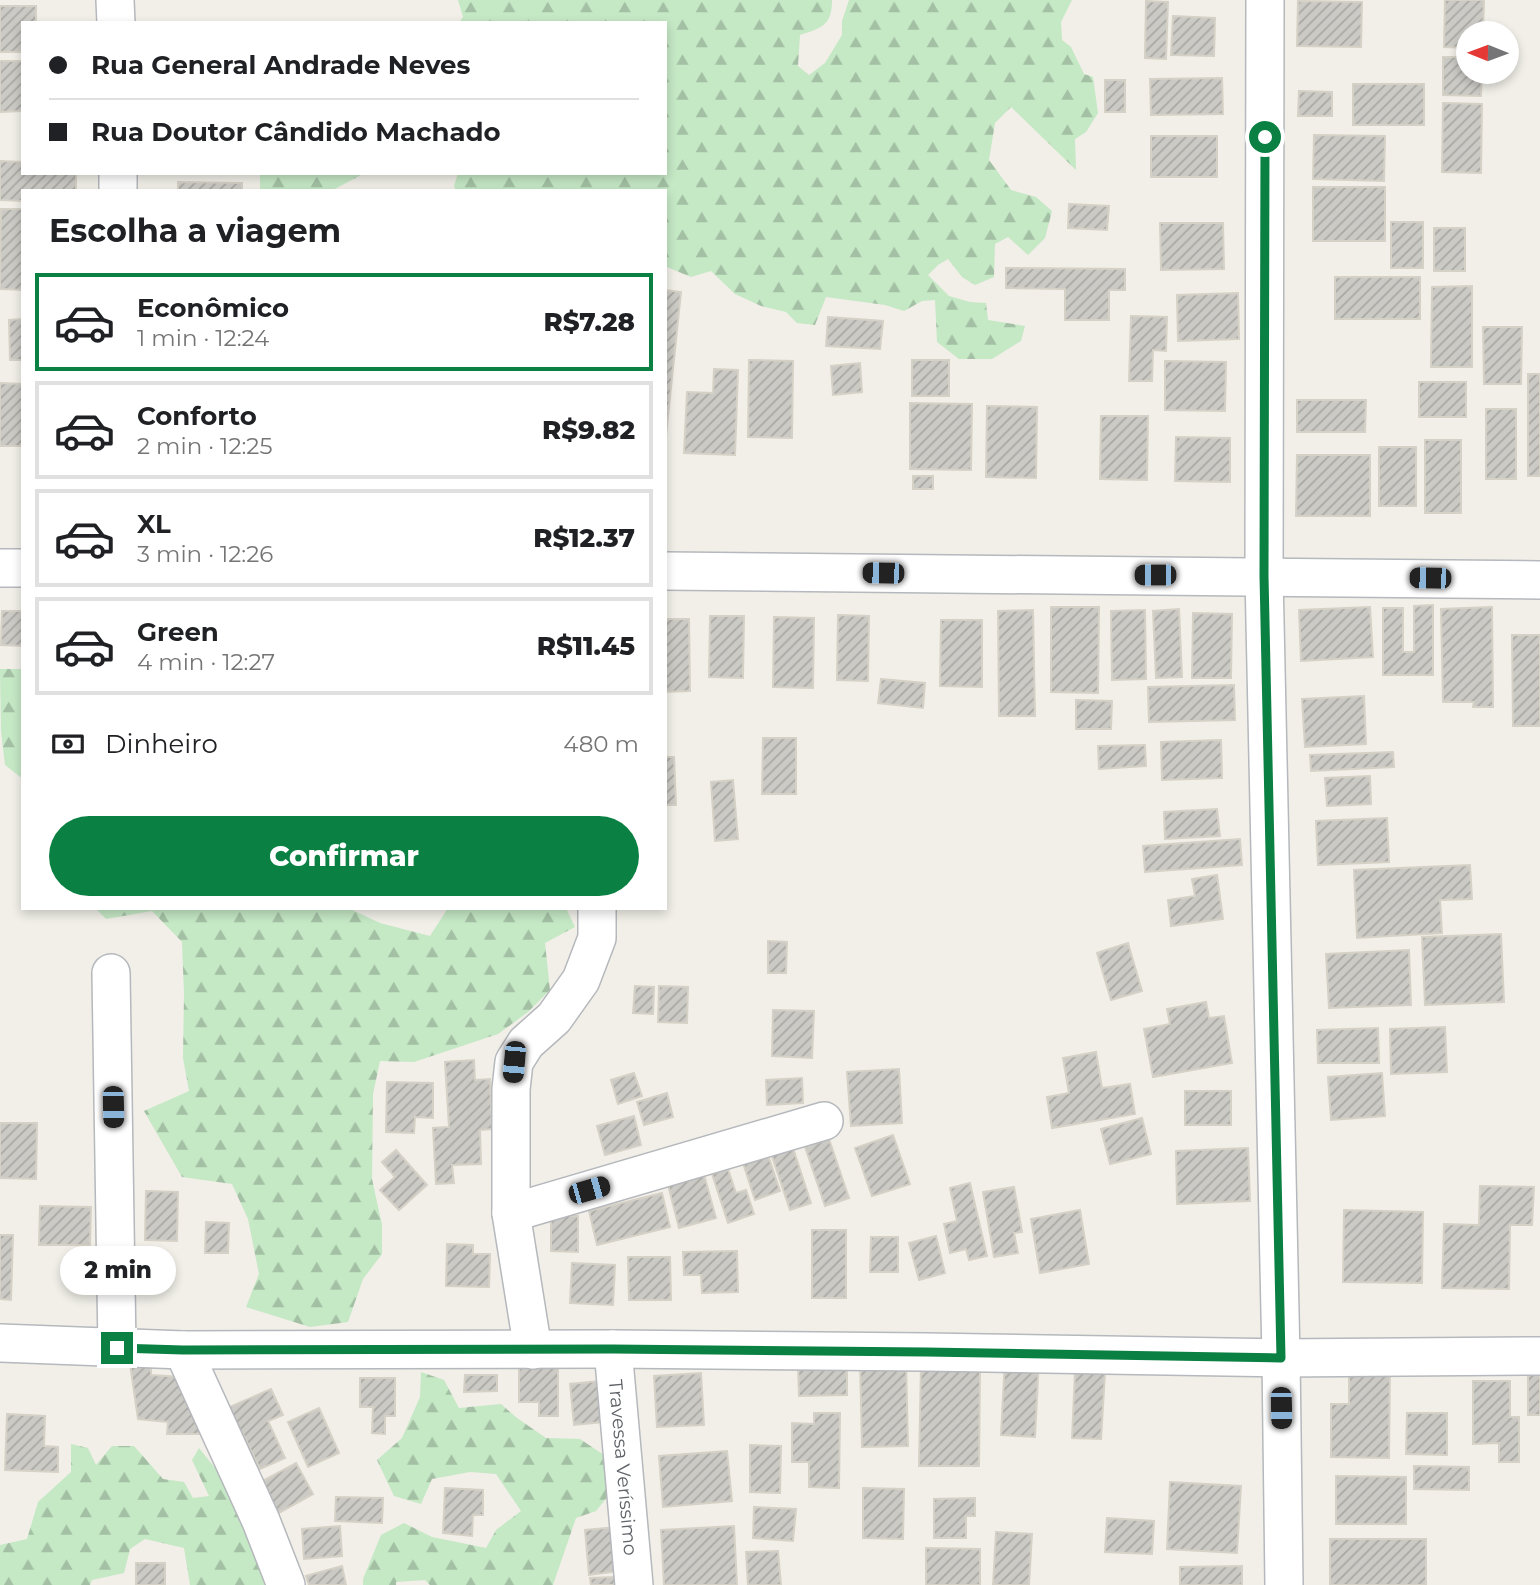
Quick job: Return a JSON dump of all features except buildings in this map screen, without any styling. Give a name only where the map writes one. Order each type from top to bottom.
[{"type":"street","points":[[115,0],[116,21]]},
{"type":"street","points":[[1265,0],[1264,576],[1284,1585]]},
{"type":"street","points":[[0,568],[21,568]]},
{"type":"street","points":[[667,571],[1540,580]]},
{"type":"street","points":[[533,1350],[511,1213],[511,1089],[514,1062],[526,1043],[554,1018],[582,981],[597,938],[597,910]]},
{"type":"street","points":[[111,973],[117,1348]]},
{"type":"street","points":[[511,1213],[824,1121]]},
{"type":"street","points":[[0,1343],[183,1350],[612,1349],[1281,1358],[1540,1356]]},
{"type":"street","name":"Travessa Veríssimo","points":[[612,1349],[634,1585]]},
{"type":"street","points":[[183,1350],[261,1521],[286,1585]]},
{"type":"green space","points":[[458,0],[832,0],[830,15],[824,25],[800,35],[798,66],[809,75],[825,63],[842,35],[842,21],[849,0],[1072,0],[1061,22],[1062,40],[1071,47],[1084,74],[1093,77],[1098,113],[1086,132],[1075,139],[1076,170],[1011,107],[995,123],[989,160],[1011,190],[1036,197],[1052,211],[1045,238],[1028,255],[1008,237],[995,244],[994,277],[975,285],[962,277],[948,259],[928,275],[949,296],[986,303],[988,320],[1025,326],[1021,341],[992,359],[959,359],[937,342],[935,300],[922,301],[904,311],[885,305],[826,297],[815,325],[797,323],[786,312],[761,306],[735,294],[711,271],[691,277],[667,267],[667,189],[455,189],[457,175],[667,175],[667,21],[460,21],[463,17]]},
{"type":"green space","points":[[260,175],[361,175],[335,189],[260,189]]},
{"type":"green space","points":[[0,669],[21,669],[21,777],[5,765],[1,731]]},
{"type":"green space","points":[[97,910],[352,910],[380,923],[430,936],[447,910],[567,910],[575,927],[545,943],[550,990],[528,1012],[498,1034],[414,1062],[380,1061],[373,1094],[372,1179],[382,1225],[382,1254],[363,1279],[348,1322],[310,1327],[246,1307],[259,1274],[248,1219],[232,1184],[182,1177],[144,1111],[189,1091],[183,1058],[182,942],[152,911],[106,919]]},
{"type":"green space","points":[[421,1372],[444,1380],[459,1408],[501,1404],[546,1438],[580,1439],[604,1455],[613,1490],[596,1511],[576,1518],[553,1585],[430,1585],[425,1580],[396,1582],[396,1585],[363,1585],[381,1535],[404,1523],[432,1537],[486,1548],[496,1530],[521,1511],[496,1474],[470,1472],[432,1479],[421,1504],[394,1496],[377,1460],[402,1438],[420,1397]]},
{"type":"green space","points":[[71,1444],[88,1448],[96,1465],[112,1446],[134,1446],[163,1479],[184,1482],[193,1498],[209,1496],[192,1460],[199,1448],[227,1483],[268,1585],[190,1585],[184,1548],[145,1539],[130,1549],[124,1573],[92,1580],[90,1585],[0,1585],[0,1545],[27,1539],[38,1502],[71,1472]]},
{"type":"route","points":[[117,1348],[612,1349],[1281,1358],[1264,576],[1265,137]]}]
